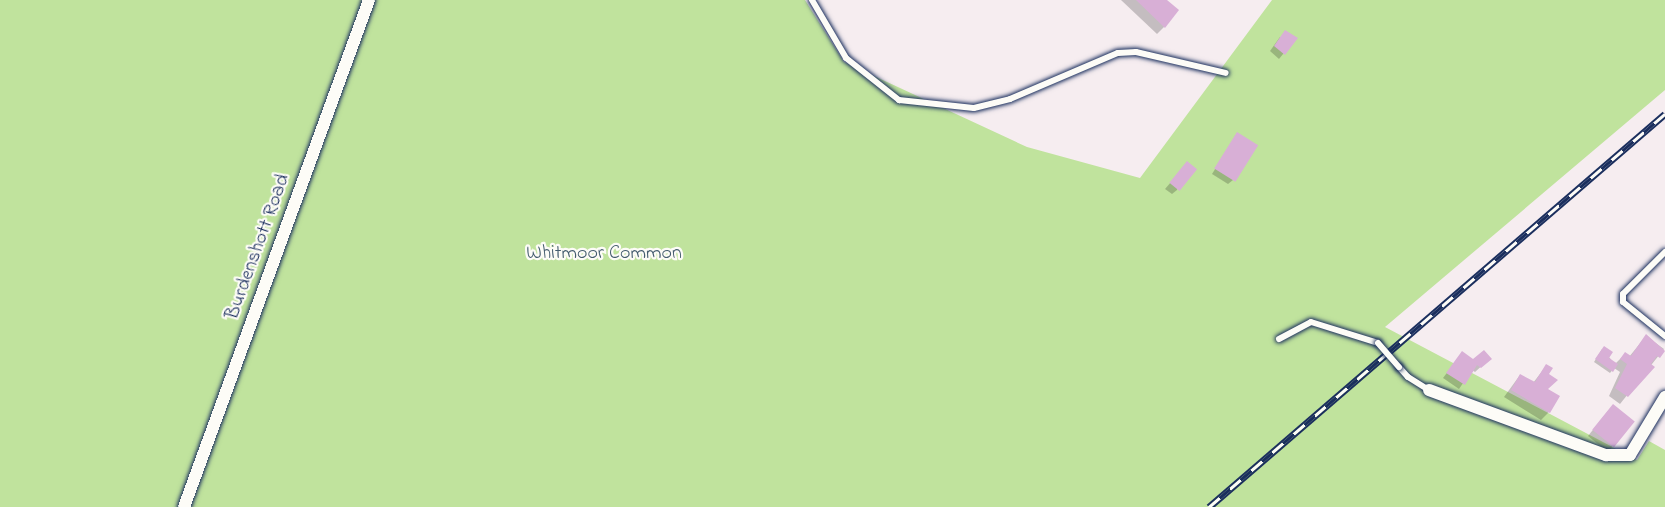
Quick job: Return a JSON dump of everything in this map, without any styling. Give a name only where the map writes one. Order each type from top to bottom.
[{"type":"street","name":"Burdenshott Road","points":[[184,507],[369,0]]},
{"type":"street","points":[[1429,390],[1606,455],[1630,455],[1665,397]]},
{"type":"lane","points":[[812,0],[846,58],[899,100],[974,108],[1010,99],[1118,53],[1136,52],[1226,73]]},
{"type":"lane","points":[[1665,252],[1623,294],[1623,302],[1665,336]]},
{"type":"lane","points":[[1279,339],[1311,322],[1378,343],[1408,377],[1429,390]]},
{"type":"green space","name":"Whitmoor Common","points":[[0,0],[805,0],[844,62],[1027,147],[1140,178],[1272,0],[1665,0],[1665,90],[1385,327],[1637,460],[1649,441],[1665,450],[1665,507],[0,507]]},
{"type":"building","points":[[1136,0],[1167,0],[1179,10],[1165,28]]},
{"type":"building","points":[[1285,30],[1298,38],[1285,55],[1274,46]]},
{"type":"building","points":[[1237,132],[1258,145],[1235,182],[1214,168]]},
{"type":"building","points":[[1187,161],[1197,169],[1179,191],[1169,183]]},
{"type":"building","points":[[1646,334],[1665,351],[1660,358],[1657,356],[1651,364],[1655,367],[1628,397],[1615,388],[1627,364],[1620,359],[1625,352],[1631,356]]},
{"type":"building","points":[[1604,346],[1613,352],[1609,358],[1618,364],[1613,372],[1595,359]]},
{"type":"building","points":[[1484,350],[1492,359],[1481,368],[1477,365],[1465,385],[1446,373],[1462,351],[1473,359]]},
{"type":"building","points":[[1546,364],[1553,368],[1549,374],[1558,380],[1548,389],[1560,396],[1550,413],[1511,390],[1520,374],[1535,382]]},
{"type":"building","points":[[1613,404],[1635,422],[1614,447],[1592,430]]},
{"type":"railway","points":[[1209,507],[1665,114]]}]
